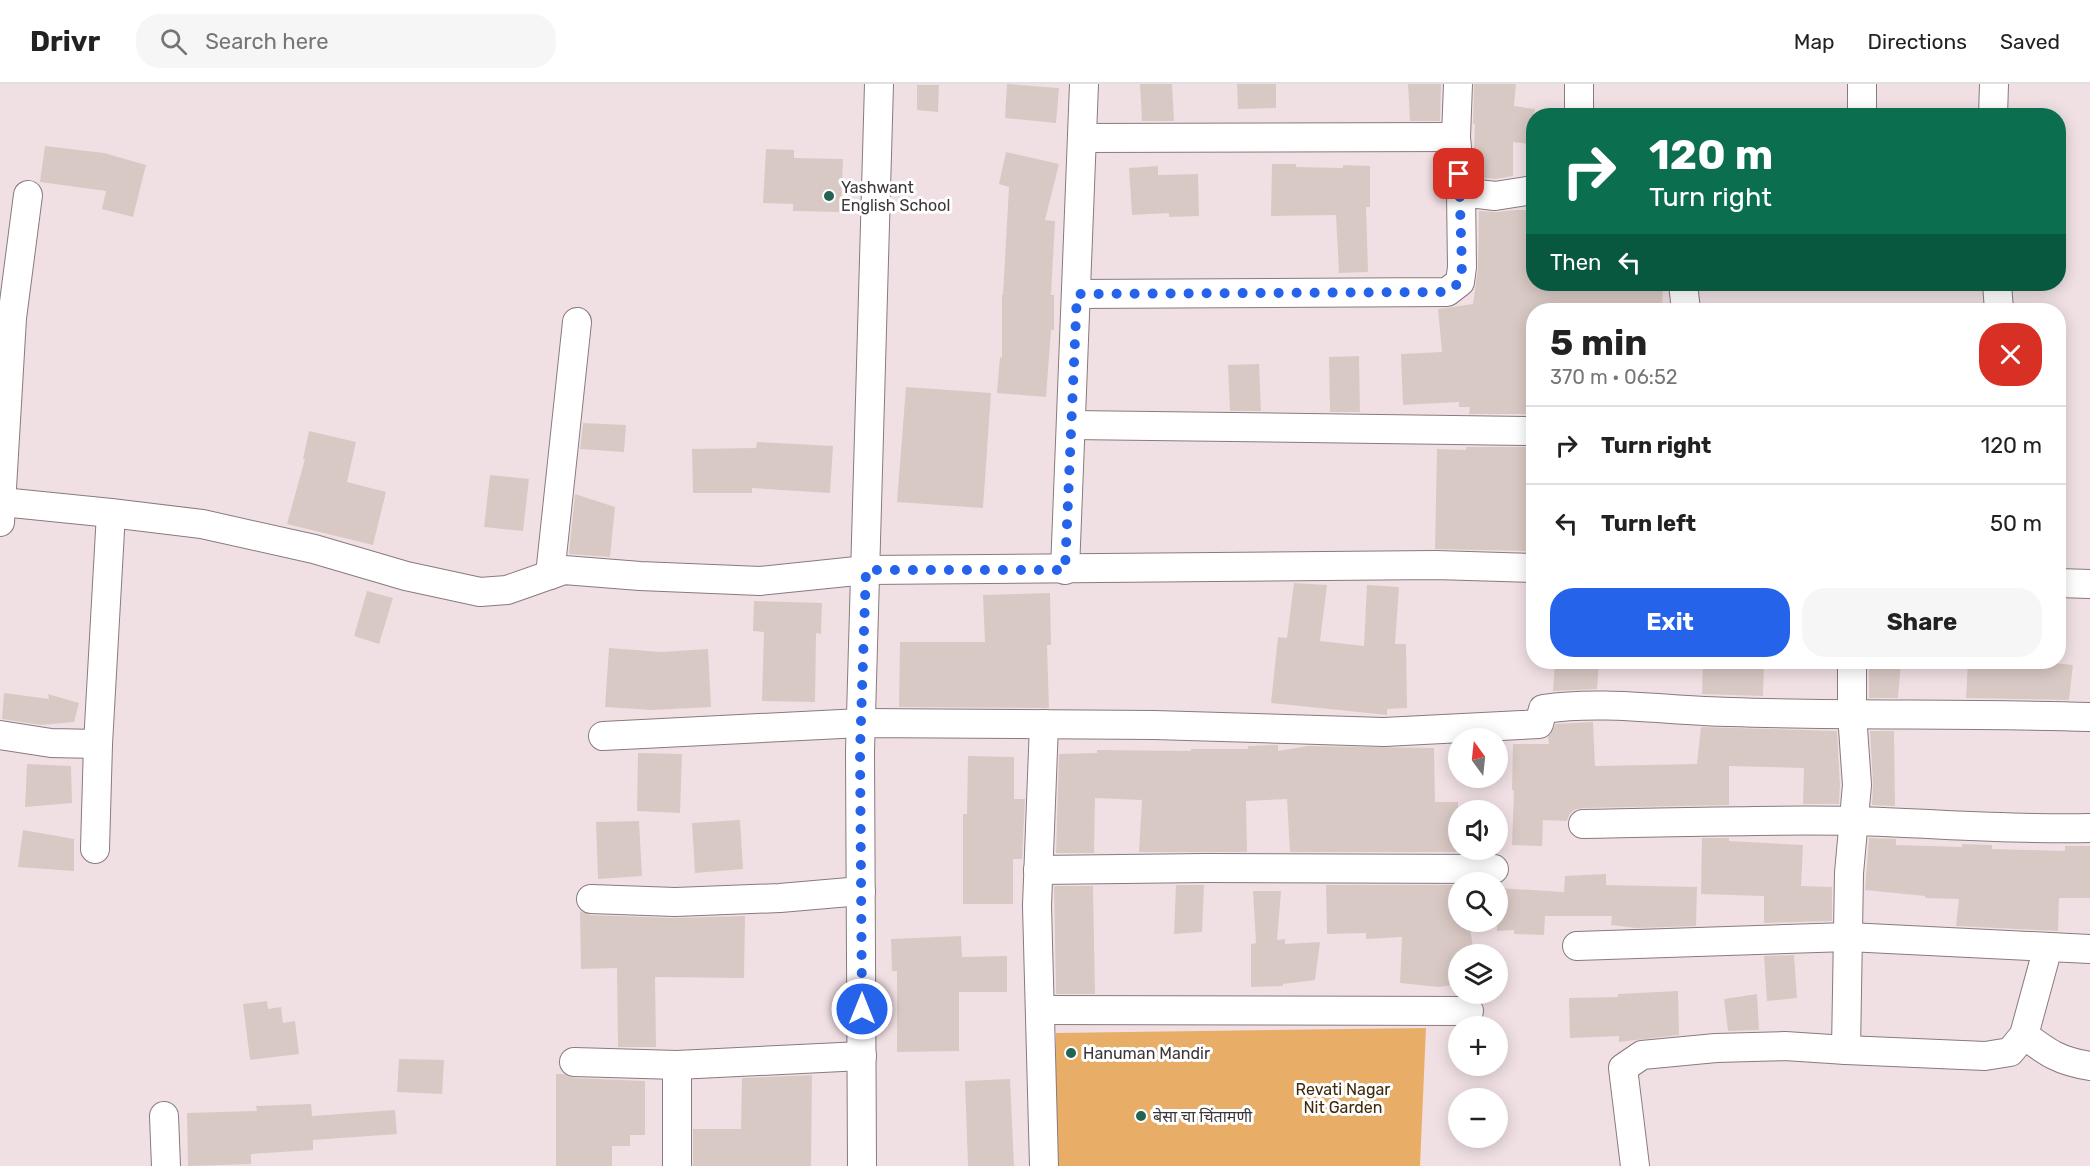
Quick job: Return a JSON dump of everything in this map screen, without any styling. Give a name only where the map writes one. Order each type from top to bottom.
[{"type":"street","points":[[862,1166],[861,723],[879,84]]},
{"type":"street","points":[[1065,570],[1084,84]]},
{"type":"street","points":[[1077,294],[1447,292],[1460,282],[1461,275],[1461,192],[1456,137],[1458,84]]},
{"type":"street","points":[[1579,84],[1579,108]]},
{"type":"street","points":[[1862,84],[1862,108]]},
{"type":"street","points":[[1993,108],[1994,84]]},
{"type":"street","points":[[1082,138],[1456,137]]},
{"type":"street","points":[[1461,192],[1495,196],[1526,191]]},
{"type":"street","points":[[28,195],[12,318],[1,512],[111,513],[202,524],[314,549],[406,576],[480,592],[507,590],[564,570],[760,581],[866,570],[1436,565],[1526,568]]},
{"type":"street","points":[[550,575],[577,322]]},
{"type":"street","points":[[1071,424],[1526,430]]},
{"type":"street","points":[[95,849],[98,744],[111,513]]},
{"type":"street","points":[[2066,583],[2090,584]]},
{"type":"street","points":[[1846,1050],[1850,873],[1857,785],[1852,714],[1852,669]]},
{"type":"street","points":[[603,736],[861,723],[1154,725],[1384,732],[1539,723],[1543,709],[1596,705],[1729,712],[2090,717]]},
{"type":"street","points":[[1044,724],[1037,906],[1044,1166]]},
{"type":"street","points":[[0,735],[51,743],[98,744]]},
{"type":"street","points":[[1583,824],[1759,820],[1854,821],[1983,828],[2090,828]]},
{"type":"street","points":[[1038,870],[1494,869]]},
{"type":"street","points":[[591,899],[675,902],[780,898],[861,891]]},
{"type":"street","points":[[1577,946],[1848,937],[2090,949]]},
{"type":"street","points":[[1635,1166],[1623,1068],[1642,1055],[1716,1048],[1785,1046],[1985,1056],[2010,1052],[2024,1035],[2048,947]]},
{"type":"street","points":[[1041,1010],[1469,1011]]},
{"type":"street","points":[[2024,1035],[2048,1053],[2067,1062],[2090,1066]]},
{"type":"street","points":[[574,1062],[677,1065],[862,1056]]},
{"type":"street","points":[[677,1065],[677,1166]]},
{"type":"street","points":[[164,1116],[166,1166]]},
{"type":"green space","name":"Revati Nagar Nit Garden","points":[[1426,1028],[1420,1166],[1054,1166],[1056,1033]]},
{"type":"building","points":[[1007,84],[1059,88],[1056,123],[1005,118]]},
{"type":"building","points":[[1140,84],[1172,84],[1174,121],[1142,121]]},
{"type":"building","points":[[1237,84],[1276,84],[1276,108],[1238,109]]},
{"type":"building","points":[[1408,84],[1441,84],[1440,121],[1410,121]]},
{"type":"building","points":[[1474,84],[1516,84],[1514,106],[1528,108],[1526,108],[1526,144],[1513,142],[1513,176],[1495,179],[1476,177],[1475,124],[1473,124]]},
{"type":"building","points":[[917,85],[939,85],[938,112],[917,110]]},
{"type":"building","points":[[45,146],[104,153],[146,165],[133,217],[102,209],[106,191],[40,182]]},
{"type":"building","points":[[766,149],[794,150],[794,158],[843,159],[841,212],[793,211],[793,204],[763,203]]},
{"type":"building","points":[[1006,152],[1059,164],[1045,220],[1055,221],[1051,295],[1054,295],[1054,330],[1051,330],[1046,397],[997,393],[1000,357],[1002,358],[1002,295],[1009,187],[999,184]]},
{"type":"building","points":[[1272,164],[1343,168],[1343,165],[1370,166],[1370,207],[1366,207],[1368,272],[1339,273],[1336,215],[1271,216]]},
{"type":"building","points":[[1158,166],[1158,175],[1198,174],[1199,216],[1169,217],[1169,213],[1132,215],[1129,168]]},
{"type":"building","points":[[1526,210],[1526,291],[1663,291],[1662,303],[1526,303],[1526,414],[1469,414],[1470,407],[1459,407],[1459,402],[1403,405],[1401,354],[1442,352],[1438,309],[1473,304],[1478,269],[1479,211]]},
{"type":"building","points":[[1359,356],[1360,412],[1330,412],[1329,357]]},
{"type":"building","points":[[1259,364],[1261,411],[1230,411],[1228,365]]},
{"type":"building","points":[[906,387],[991,393],[983,508],[897,502]]},
{"type":"building","points":[[583,423],[626,425],[624,452],[580,449]]},
{"type":"building","points":[[309,431],[356,442],[347,482],[386,492],[373,545],[287,524],[305,459],[303,459]]},
{"type":"building","points":[[757,442],[833,446],[830,493],[752,488],[752,493],[693,493],[692,449],[756,448]]},
{"type":"building","points":[[1466,447],[1526,447],[1526,551],[1435,549],[1437,449],[1466,450]]},
{"type":"building","points":[[490,475],[529,479],[523,531],[484,527]]},
{"type":"building","points":[[575,494],[615,507],[610,557],[569,554]]},
{"type":"building","points":[[1294,583],[1327,585],[1320,641],[1364,646],[1367,585],[1399,587],[1395,644],[1406,644],[1407,708],[1387,709],[1387,715],[1271,703],[1278,637],[1287,638]]},
{"type":"building","points":[[367,591],[393,598],[379,644],[354,636]]},
{"type":"building","points":[[1050,593],[1051,645],[1047,645],[1049,708],[899,707],[900,642],[985,642],[983,595]]},
{"type":"building","points":[[754,601],[822,603],[821,634],[816,633],[815,702],[762,701],[764,632],[753,631]]},
{"type":"building","points":[[609,648],[661,652],[708,649],[711,707],[652,710],[605,707]]},
{"type":"building","points":[[2066,664],[2073,665],[2069,700],[1966,698],[1968,669],[2066,669]]},
{"type":"building","points":[[1555,669],[1598,669],[1597,689],[1553,691]]},
{"type":"building","points":[[1703,669],[1764,669],[1763,696],[1702,694]]},
{"type":"building","points":[[1869,669],[1900,669],[1898,698],[1869,698]]},
{"type":"building","points":[[4,693],[49,699],[48,694],[79,703],[74,722],[41,725],[2,719]]},
{"type":"building","points":[[1593,722],[1595,766],[1697,764],[1701,727],[1837,731],[1839,804],[1803,804],[1804,768],[1729,766],[1729,805],[1582,808],[1574,810],[1567,821],[1543,820],[1542,846],[1512,845],[1513,744],[1549,744],[1548,737],[1556,724]]},
{"type":"building","points":[[1870,731],[1894,731],[1895,806],[1872,805]]},
{"type":"building","points":[[1278,745],[1278,751],[1308,746],[1434,748],[1435,802],[1448,802],[1448,852],[1290,852],[1287,799],[1246,801],[1247,852],[1139,852],[1142,800],[1095,798],[1094,853],[1056,853],[1059,754],[1097,753],[1097,750],[1248,749],[1248,746]]},
{"type":"building","points":[[638,753],[682,754],[680,813],[637,811]]},
{"type":"building","points":[[968,756],[1014,757],[1014,799],[1025,799],[1022,859],[1013,859],[1013,904],[963,904],[963,814],[967,814]]},
{"type":"building","points":[[27,764],[71,766],[72,803],[25,807]]},
{"type":"building","points":[[740,820],[743,869],[695,873],[692,823]]},
{"type":"building","points":[[639,821],[642,876],[598,879],[596,822]]},
{"type":"building","points":[[23,830],[74,839],[74,871],[18,867]]},
{"type":"building","points":[[1702,838],[1729,838],[1729,841],[1803,845],[1801,886],[1832,887],[1832,921],[1764,923],[1764,896],[1701,894]]},
{"type":"building","points":[[1869,838],[1896,839],[1896,845],[1962,847],[1962,844],[1992,845],[1992,849],[2065,851],[2065,846],[2090,846],[2090,898],[2059,898],[2058,931],[1956,926],[1959,899],[1925,898],[1925,896],[1865,890]]},
{"type":"building","points":[[1606,874],[1606,885],[1697,887],[1696,926],[1636,928],[1611,925],[1612,916],[1545,916],[1544,935],[1514,934],[1514,930],[1508,930],[1508,889],[1564,892],[1565,876]]},
{"type":"building","points":[[1176,885],[1204,885],[1202,932],[1174,934]]},
{"type":"building","points":[[1326,885],[1448,885],[1448,932],[1471,932],[1472,944],[1448,944],[1448,986],[1439,987],[1400,983],[1402,937],[1366,939],[1366,933],[1327,934]]},
{"type":"building","points":[[1054,886],[1093,886],[1095,994],[1056,994]]},
{"type":"building","points":[[1253,891],[1281,891],[1277,940],[1285,939],[1285,944],[1320,942],[1315,980],[1283,984],[1283,986],[1251,987],[1251,944],[1256,943]]},
{"type":"building","points":[[580,911],[590,915],[674,918],[745,916],[744,978],[655,977],[656,1047],[618,1047],[617,968],[581,969]]},
{"type":"building","points":[[961,936],[962,957],[1007,956],[1007,992],[959,992],[959,1051],[897,1052],[897,971],[892,971],[891,939]]},
{"type":"building","points":[[1794,955],[1797,998],[1767,1001],[1764,956]]},
{"type":"building","points":[[1678,991],[1679,1035],[1619,1042],[1619,1036],[1570,1038],[1569,998],[1618,997],[1618,994]]},
{"type":"building","points":[[1757,994],[1759,1030],[1728,1031],[1724,999]]},
{"type":"building","points":[[267,1001],[268,1009],[281,1007],[283,1023],[295,1021],[299,1054],[250,1060],[243,1004]]},
{"type":"building","points":[[399,1059],[444,1060],[442,1094],[397,1092]]},
{"type":"building","points":[[556,1074],[574,1078],[645,1081],[645,1135],[630,1135],[630,1146],[612,1146],[612,1166],[556,1166]]},
{"type":"building","points":[[812,1075],[811,1166],[693,1166],[693,1129],[741,1129],[742,1078]]},
{"type":"building","points":[[1010,1079],[1014,1166],[968,1166],[965,1081]]},
{"type":"building","points":[[311,1104],[312,1116],[395,1110],[397,1134],[313,1140],[313,1150],[251,1154],[251,1164],[188,1166],[187,1113],[257,1111],[256,1106]]},
{"type":"place","name":"Yashwant English School","points":[[829,196]]},
{"type":"place","name":"Hanuman Mandir","points":[[1071,1053]]},
{"type":"place","name":"बेसा चा चिंतामणी","points":[[1141,1116]]},
{"type":"route","points":[[862,1009],[860,751],[866,570],[1065,570],[1077,294],[1447,292],[1460,282],[1462,267],[1459,174]]}]
